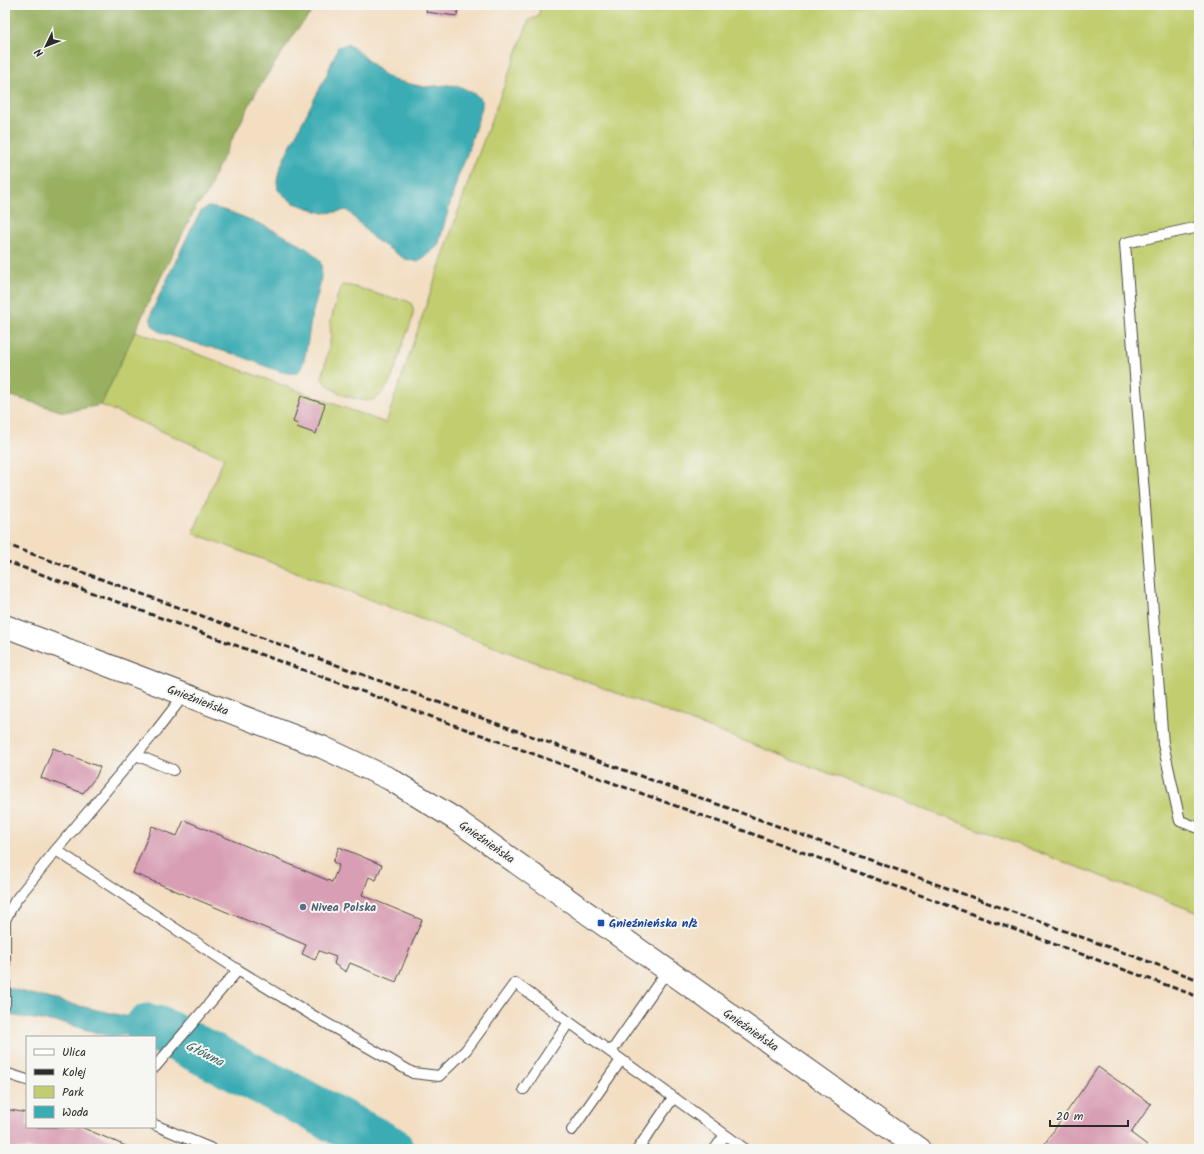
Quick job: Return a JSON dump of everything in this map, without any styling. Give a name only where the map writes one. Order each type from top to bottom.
[{"type":"street","name":"Gnieźnieńska","points":[[5,626],[322,747],[390,779],[455,819],[919,1149]]},
{"type":"lane","points":[[1199,227],[1125,243],[1163,744],[1180,821],[1199,828]]},
{"type":"lane","points":[[5,1004],[5,920],[15,901],[184,695]]},
{"type":"lane","points":[[136,755],[173,770]]},
{"type":"lane","points":[[56,850],[238,970],[312,1015],[413,1073],[440,1076],[466,1050],[516,983],[745,1149]]},
{"type":"lane","points":[[157,1065],[238,970]]},
{"type":"lane","points":[[611,1052],[667,970]]},
{"type":"lane","points":[[524,1089],[569,1022]]},
{"type":"lane","points":[[572,1130],[621,1060]]},
{"type":"lane","points":[[5,1073],[26,1080]]},
{"type":"lane","points":[[638,1149],[674,1098]]},
{"type":"lane","points":[[156,1125],[212,1149]]},
{"type":"lane","points":[[715,1149],[725,1135]]},
{"type":"green space","points":[[5,5],[328,5],[312,12],[300,26],[256,92],[214,175],[208,192],[197,205],[152,295],[101,405],[64,412],[5,394]]},
{"type":"green space","points":[[541,5],[1199,5],[1199,913],[193,533],[224,458],[101,405],[135,331],[386,423],[472,171],[529,20],[538,17]]},
{"type":"green space","points":[[342,285],[355,287],[386,297],[406,300],[411,304],[413,309],[410,324],[388,386],[376,398],[368,401],[349,397],[340,393],[322,379],[331,336],[330,324],[337,297]]},
{"type":"water","points":[[347,44],[356,49],[383,74],[393,80],[424,87],[447,85],[459,86],[475,94],[482,100],[482,107],[465,160],[458,176],[438,246],[418,262],[405,259],[373,238],[347,210],[323,213],[294,203],[278,190],[277,181],[279,171],[286,154],[327,74],[338,47]]},
{"type":"water","points":[[207,207],[217,208],[267,227],[301,245],[320,261],[322,270],[307,346],[302,366],[297,372],[283,372],[240,356],[172,336],[161,332],[152,325],[152,311],[191,229],[201,211]]},
{"type":"water","points":[[5,987],[124,1016],[151,1018],[195,1038],[201,1039],[211,1045],[200,1064],[183,1050],[162,1038],[137,1031],[115,1036],[108,1036],[64,1023],[5,1014]]},
{"type":"building","points":[[427,5],[458,5],[457,16],[426,12]]},
{"type":"building","points":[[301,396],[325,404],[316,434],[297,427],[298,424],[293,422]]},
{"type":"building","points":[[53,748],[100,767],[96,777],[83,793],[41,778]]},
{"type":"building","name":"Nivea Polska","points":[[184,820],[332,882],[339,865],[333,862],[339,847],[382,865],[376,880],[369,877],[362,895],[422,920],[396,982],[350,963],[346,972],[334,964],[336,957],[319,951],[315,960],[302,954],[306,945],[133,873],[152,826],[177,836]]},
{"type":"building","points":[[1098,1067],[1151,1104],[1131,1133],[1147,1145],[1144,1149],[1041,1149]]},
{"type":"building","points":[[5,1109],[26,1113],[26,1128],[83,1128],[133,1149],[5,1149]]},
{"type":"waterway","name":"Główna","points":[[148,1027],[160,1030],[289,1095],[390,1149]]},
{"type":"railway","points":[[5,544],[1199,980]]},
{"type":"railway","points":[[5,561],[1199,997]]},
{"type":"place","name":"Nivea Polska","points":[[303,907]]},
{"type":"place","name":"Gnieźnieńska n/ż","points":[[601,923]]}]
